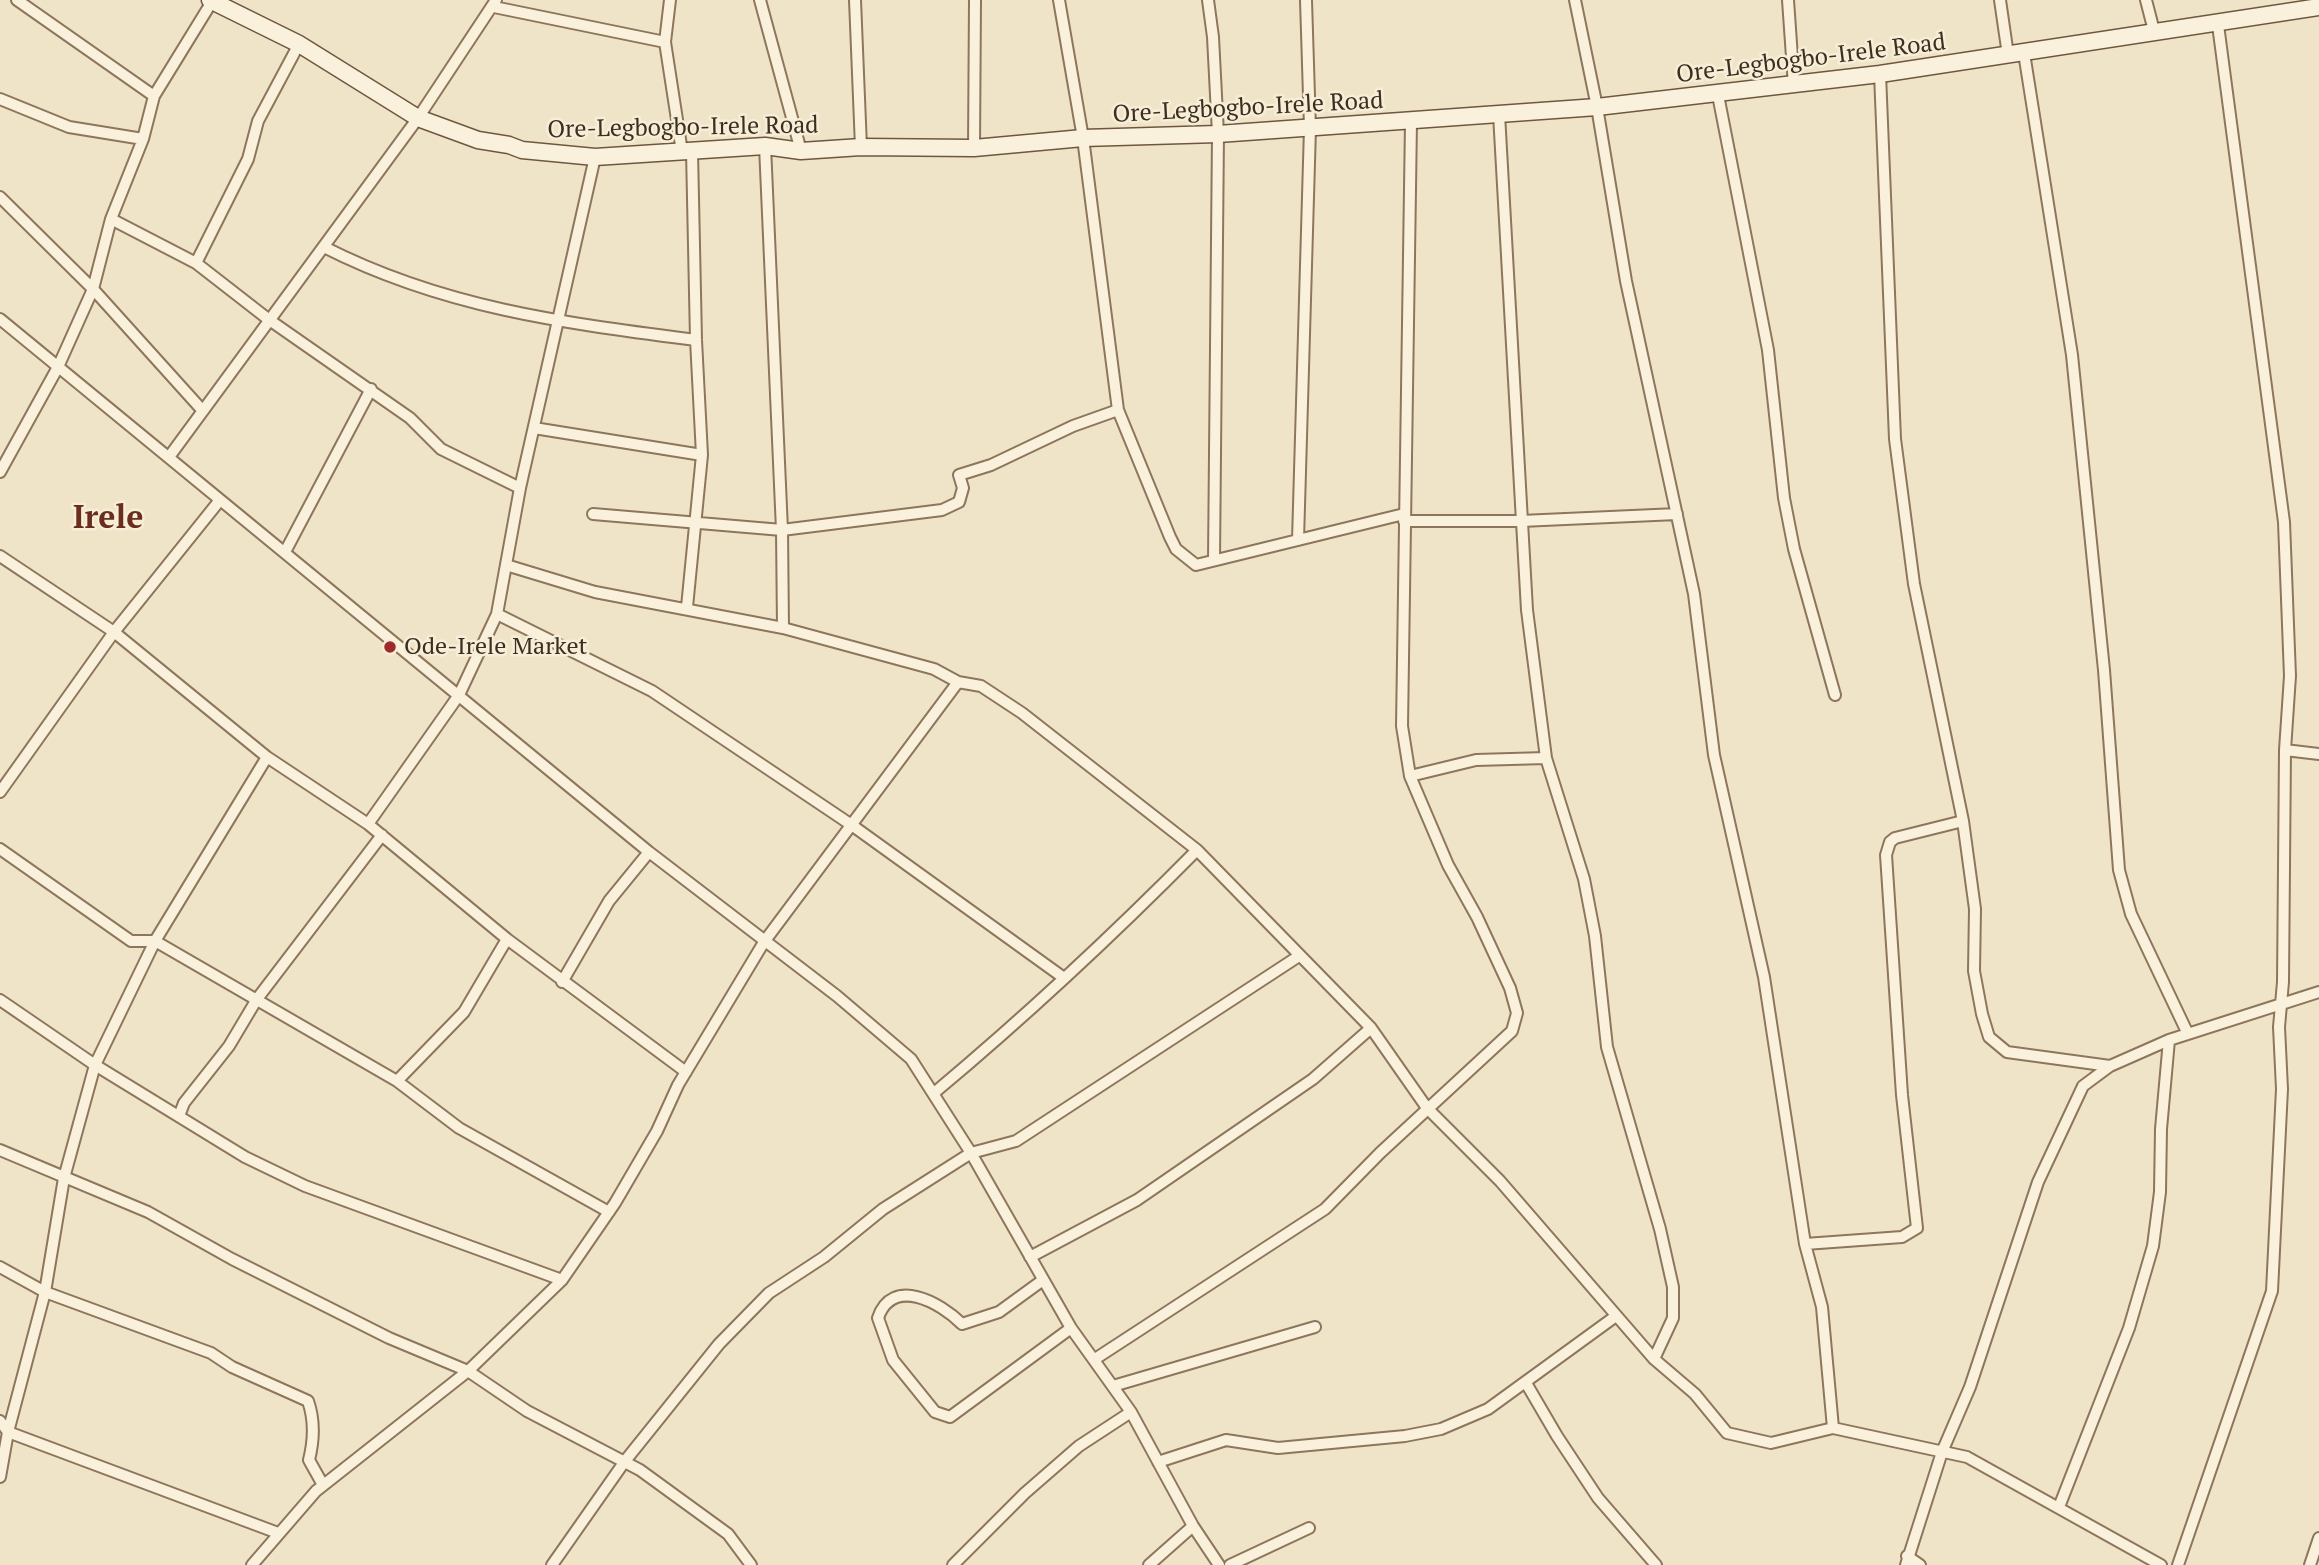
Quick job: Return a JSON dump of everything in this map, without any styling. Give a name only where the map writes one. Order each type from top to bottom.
[{"type":"main road","name":"Ore-Legbogbo-Irele Road","points":[[212,0],[299,44],[418,118],[478,140],[522,150],[595,157],[765,146],[801,151],[861,147],[974,148],[1083,138],[1218,134],[1597,107],[1794,86],[2154,31],[2218,25],[2319,7]]},
{"type":"street","points":[[17,0],[154,96]]},
{"type":"street","points":[[0,472],[58,367],[93,289],[111,219],[143,139],[154,96],[212,0]]},
{"type":"street","points":[[670,0],[665,42],[687,151],[702,455],[698,521],[687,607]]},
{"type":"street","points":[[760,0],[801,151]]},
{"type":"street","points":[[855,0],[861,147]]},
{"type":"street","points":[[974,148],[975,0]]},
{"type":"street","points":[[1059,0],[1083,138],[1118,410],[1176,549],[1196,565],[1404,517],[1521,521],[1676,514]]},
{"type":"street","points":[[1208,0],[1213,37],[1218,134],[1214,559]]},
{"type":"street","points":[[1298,540],[1310,128],[1306,0]]},
{"type":"street","points":[[1575,0],[1597,107],[1626,281],[1694,594],[1714,755],[1764,977],[1805,1244],[1822,1307],[1833,1428]]},
{"type":"street","points":[[1788,0],[1794,86]]},
{"type":"street","points":[[2000,0],[2016,54],[2071,355],[2104,670],[2119,870],[2131,914],[2188,1034]]},
{"type":"street","points":[[2146,0],[2154,31]]},
{"type":"street","points":[[169,457],[418,118],[495,3],[665,42]]},
{"type":"street","points":[[2178,1565],[2272,1291],[2282,1089],[2280,1006],[2283,982],[2285,750],[2290,621],[2284,522],[2218,25]]},
{"type":"street","points":[[196,263],[248,159],[258,121],[299,44]]},
{"type":"street","points":[[1880,74],[1895,439],[1914,584],[1963,821],[1975,909],[1974,971],[1989,1037],[2007,1052],[2110,1066]]},
{"type":"street","points":[[1718,95],[1768,350],[1787,510],[1835,695]]},
{"type":"street","points":[[0,99],[69,127],[143,139]]},
{"type":"street","points":[[1499,114],[1527,610],[1546,758],[1586,890],[1603,990],[1607,1047],[1668,1259],[1673,1287],[1673,1318],[1654,1359]]},
{"type":"street","points":[[1095,1359],[1325,1209],[1427,1108],[1506,1038],[1517,1013],[1510,988],[1477,917],[1448,865],[1410,776],[1400,695],[1411,122]]},
{"type":"street","points":[[765,146],[782,530],[783,628]]},
{"type":"street","points":[[368,824],[459,695],[497,614],[520,488],[595,157]]},
{"type":"street","points":[[0,197],[93,289],[203,411]]},
{"type":"street","points":[[111,219],[196,263],[268,319],[410,418],[441,449],[520,488]]},
{"type":"street","points":[[324,247],[375,273],[454,298],[556,322],[696,340]]},
{"type":"street","points":[[0,319],[649,852],[837,996],[911,1059],[971,1153],[1070,1328],[1131,1412],[1193,1526],[1219,1565]]},
{"type":"street","points":[[285,552],[371,389]]},
{"type":"street","points":[[593,514],[782,530],[954,506],[962,495],[959,475],[992,465],[1073,426],[1118,410]]},
{"type":"street","points":[[534,428],[702,455]]},
{"type":"street","points":[[0,792],[114,632],[220,500]]},
{"type":"street","points":[[0,556],[114,632],[267,757],[368,824],[562,982],[686,1072]]},
{"type":"street","points":[[506,565],[594,592],[687,607],[783,628],[934,669],[958,682],[981,685],[1022,713],[1197,850],[1371,1028],[1427,1108],[1500,1181],[1654,1359],[1695,1394],[1727,1433],[1771,1443],[1833,1428],[1967,1457],[2161,1565]]},
{"type":"street","points":[[497,614],[652,691],[853,825],[1064,978]]},
{"type":"street","points":[[252,1565],[323,1485],[468,1371],[562,1280],[609,1212],[657,1131],[686,1072],[764,942],[958,682]]},
{"type":"street","points":[[2285,750],[2319,754]]},
{"type":"street","points":[[0,1477],[8,1432],[45,1292],[64,1178],[95,1065],[155,941],[267,757]]},
{"type":"street","points":[[1410,776],[1476,760],[1546,758]]},
{"type":"street","points":[[1805,1244],[1902,1237],[1917,1228],[1901,1082],[1887,846],[1895,838],[1963,821]]},
{"type":"street","points":[[178,1116],[184,1103],[229,1046],[257,999],[382,835]]},
{"type":"street","points":[[0,849],[131,940],[155,941],[257,999],[397,1081],[459,1128],[609,1212]]},
{"type":"street","points":[[934,1093],[1002,1037],[1128,920],[1197,850]]},
{"type":"street","points":[[562,982],[609,901],[649,852]]},
{"type":"street","points":[[397,1081],[464,1012],[507,939]]},
{"type":"street","points":[[552,1565],[625,1461],[719,1344],[769,1293],[824,1257],[883,1209],[971,1153],[1016,1141],[1299,957]]},
{"type":"street","points":[[1920,1565],[1906,1560],[1942,1452],[1970,1388],[2038,1182],[2083,1086],[2110,1066],[2169,1040],[2319,992]]},
{"type":"street","points":[[0,1000],[95,1065],[245,1157],[305,1186],[562,1280]]},
{"type":"street","points":[[1030,1257],[1138,1200],[1313,1079],[1371,1028]]},
{"type":"street","points":[[2059,1507],[2129,1328],[2153,1246],[2160,1192],[2161,1129],[2169,1040]]},
{"type":"street","points":[[0,1150],[148,1212],[232,1259],[389,1338],[468,1371],[527,1411],[625,1461],[728,1534],[751,1565]]},
{"type":"street","points":[[0,1267],[45,1292],[211,1353],[232,1367],[308,1401],[313,1415],[313,1442],[309,1460],[323,1485]]},
{"type":"street","points":[[1043,1280],[999,1312],[962,1324],[945,1307],[932,1300],[897,1295],[887,1300],[878,1318],[893,1360],[936,1412],[950,1417],[1070,1328]]},
{"type":"street","points":[[1158,1462],[1226,1440],[1278,1448],[1405,1436],[1441,1429],[1488,1409],[1616,1316]]},
{"type":"street","points":[[1113,1386],[1315,1327]]},
{"type":"street","points":[[1526,1383],[1598,1498],[1656,1565]]},
{"type":"street","points":[[953,1565],[1079,1446],[1131,1412]]},
{"type":"street","points":[[0,1421],[8,1432],[278,1533]]},
{"type":"street","points":[[1149,1565],[1193,1526]]},
{"type":"street","points":[[1230,1565],[1309,1528]]},
{"type":"street","points":[[2310,1565],[2319,1538]]},
{"type":"place","name":"Ode-Irele Market","points":[[390,647]]},
{"type":"district","name":"Irele","points":[[108,519]]}]
